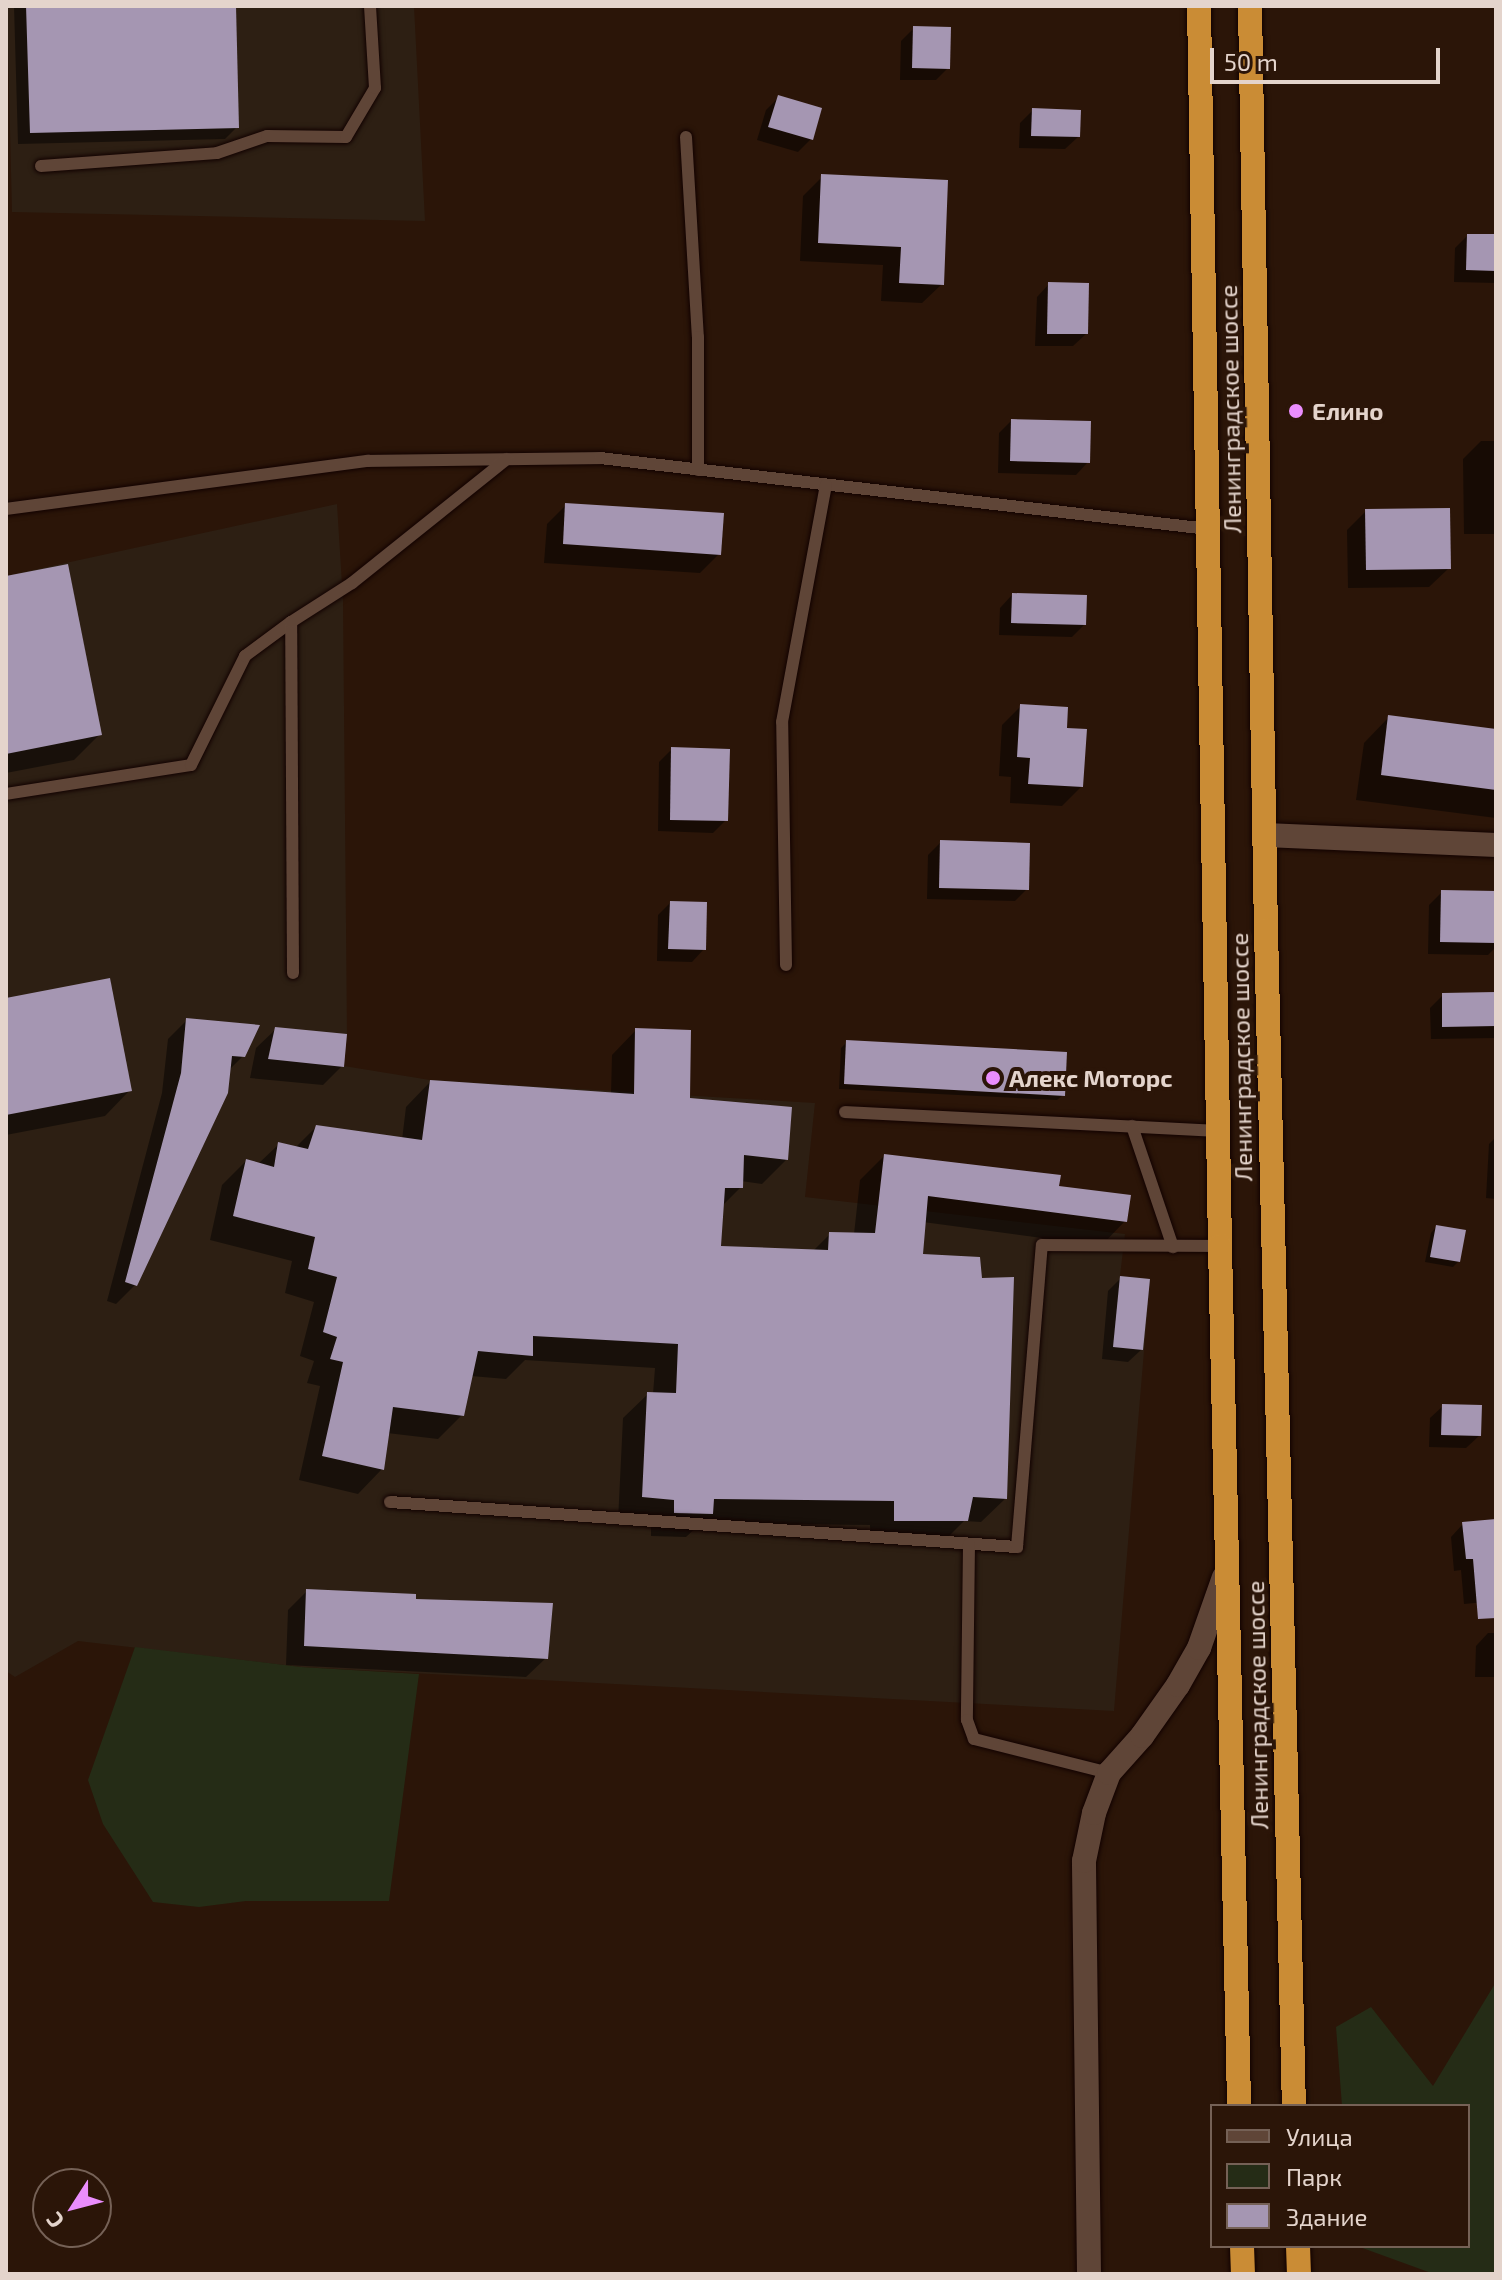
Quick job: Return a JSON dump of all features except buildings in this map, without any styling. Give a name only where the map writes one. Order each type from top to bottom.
[{"type":"highway","name":"Ленинградское шоссе","points":[[1199,6],[1220,1246],[1239,2104]]},
{"type":"highway","name":"Ленинградское шоссе","points":[[1250,6],[1294,2104]]},
{"type":"highway","points":[[1242,2248],[1243,2274]]},
{"type":"highway","points":[[1298,2248],[1299,2274]]},
{"type":"street","points":[[1266,835],[1496,845]]},
{"type":"street","points":[[1089,2274],[1084,1861],[1094,1813],[1109,1773],[1142,1736],[1178,1685],[1215,1608],[1227,1567]]},
{"type":"lane","points":[[41,166],[217,153],[267,136],[346,137],[375,88],[370,6]]},
{"type":"lane","points":[[686,137],[698,337],[698,470]]},
{"type":"lane","points":[[6,509],[368,461],[600,458],[1208,529]]},
{"type":"lane","points":[[6,794],[191,765],[245,656],[352,583],[507,459]]},
{"type":"lane","points":[[786,965],[782,722],[826,485]]},
{"type":"lane","points":[[291,622],[293,973]]},
{"type":"lane","points":[[845,1112],[1218,1131]]},
{"type":"lane","points":[[1132,1126],[1173,1247]]},
{"type":"lane","points":[[390,1502],[1017,1547],[1042,1245],[1220,1246]]},
{"type":"lane","points":[[969,1544],[967,1720],[974,1739],[1109,1773]]},
{"type":"shaded area","points":[[7,6],[414,6],[425,221],[12,212]]},
{"type":"shaded area","points":[[337,504],[343,600],[347,1034],[344,1066],[430,1080],[815,1103],[805,1197],[1125,1234],[1120,1276],[1150,1279],[1114,1711],[301,1667],[78,1641],[15,1677],[6,1671],[6,576]]},
{"type":"green space","points":[[135,1647],[301,1667],[419,1674],[389,1901],[246,1901],[199,1907],[153,1902],[103,1824],[88,1780]]},
{"type":"green space","points":[[1496,1982],[1496,2274],[1434,2274],[1362,2248],[1470,2248],[1470,2104],[1342,2104],[1336,2027],[1371,2007],[1433,2086]]},
{"type":"place","name":"Елино","points":[[1296,411]]},
{"type":"place","name":"Алекс Моторс","points":[[993,1078]]}]
